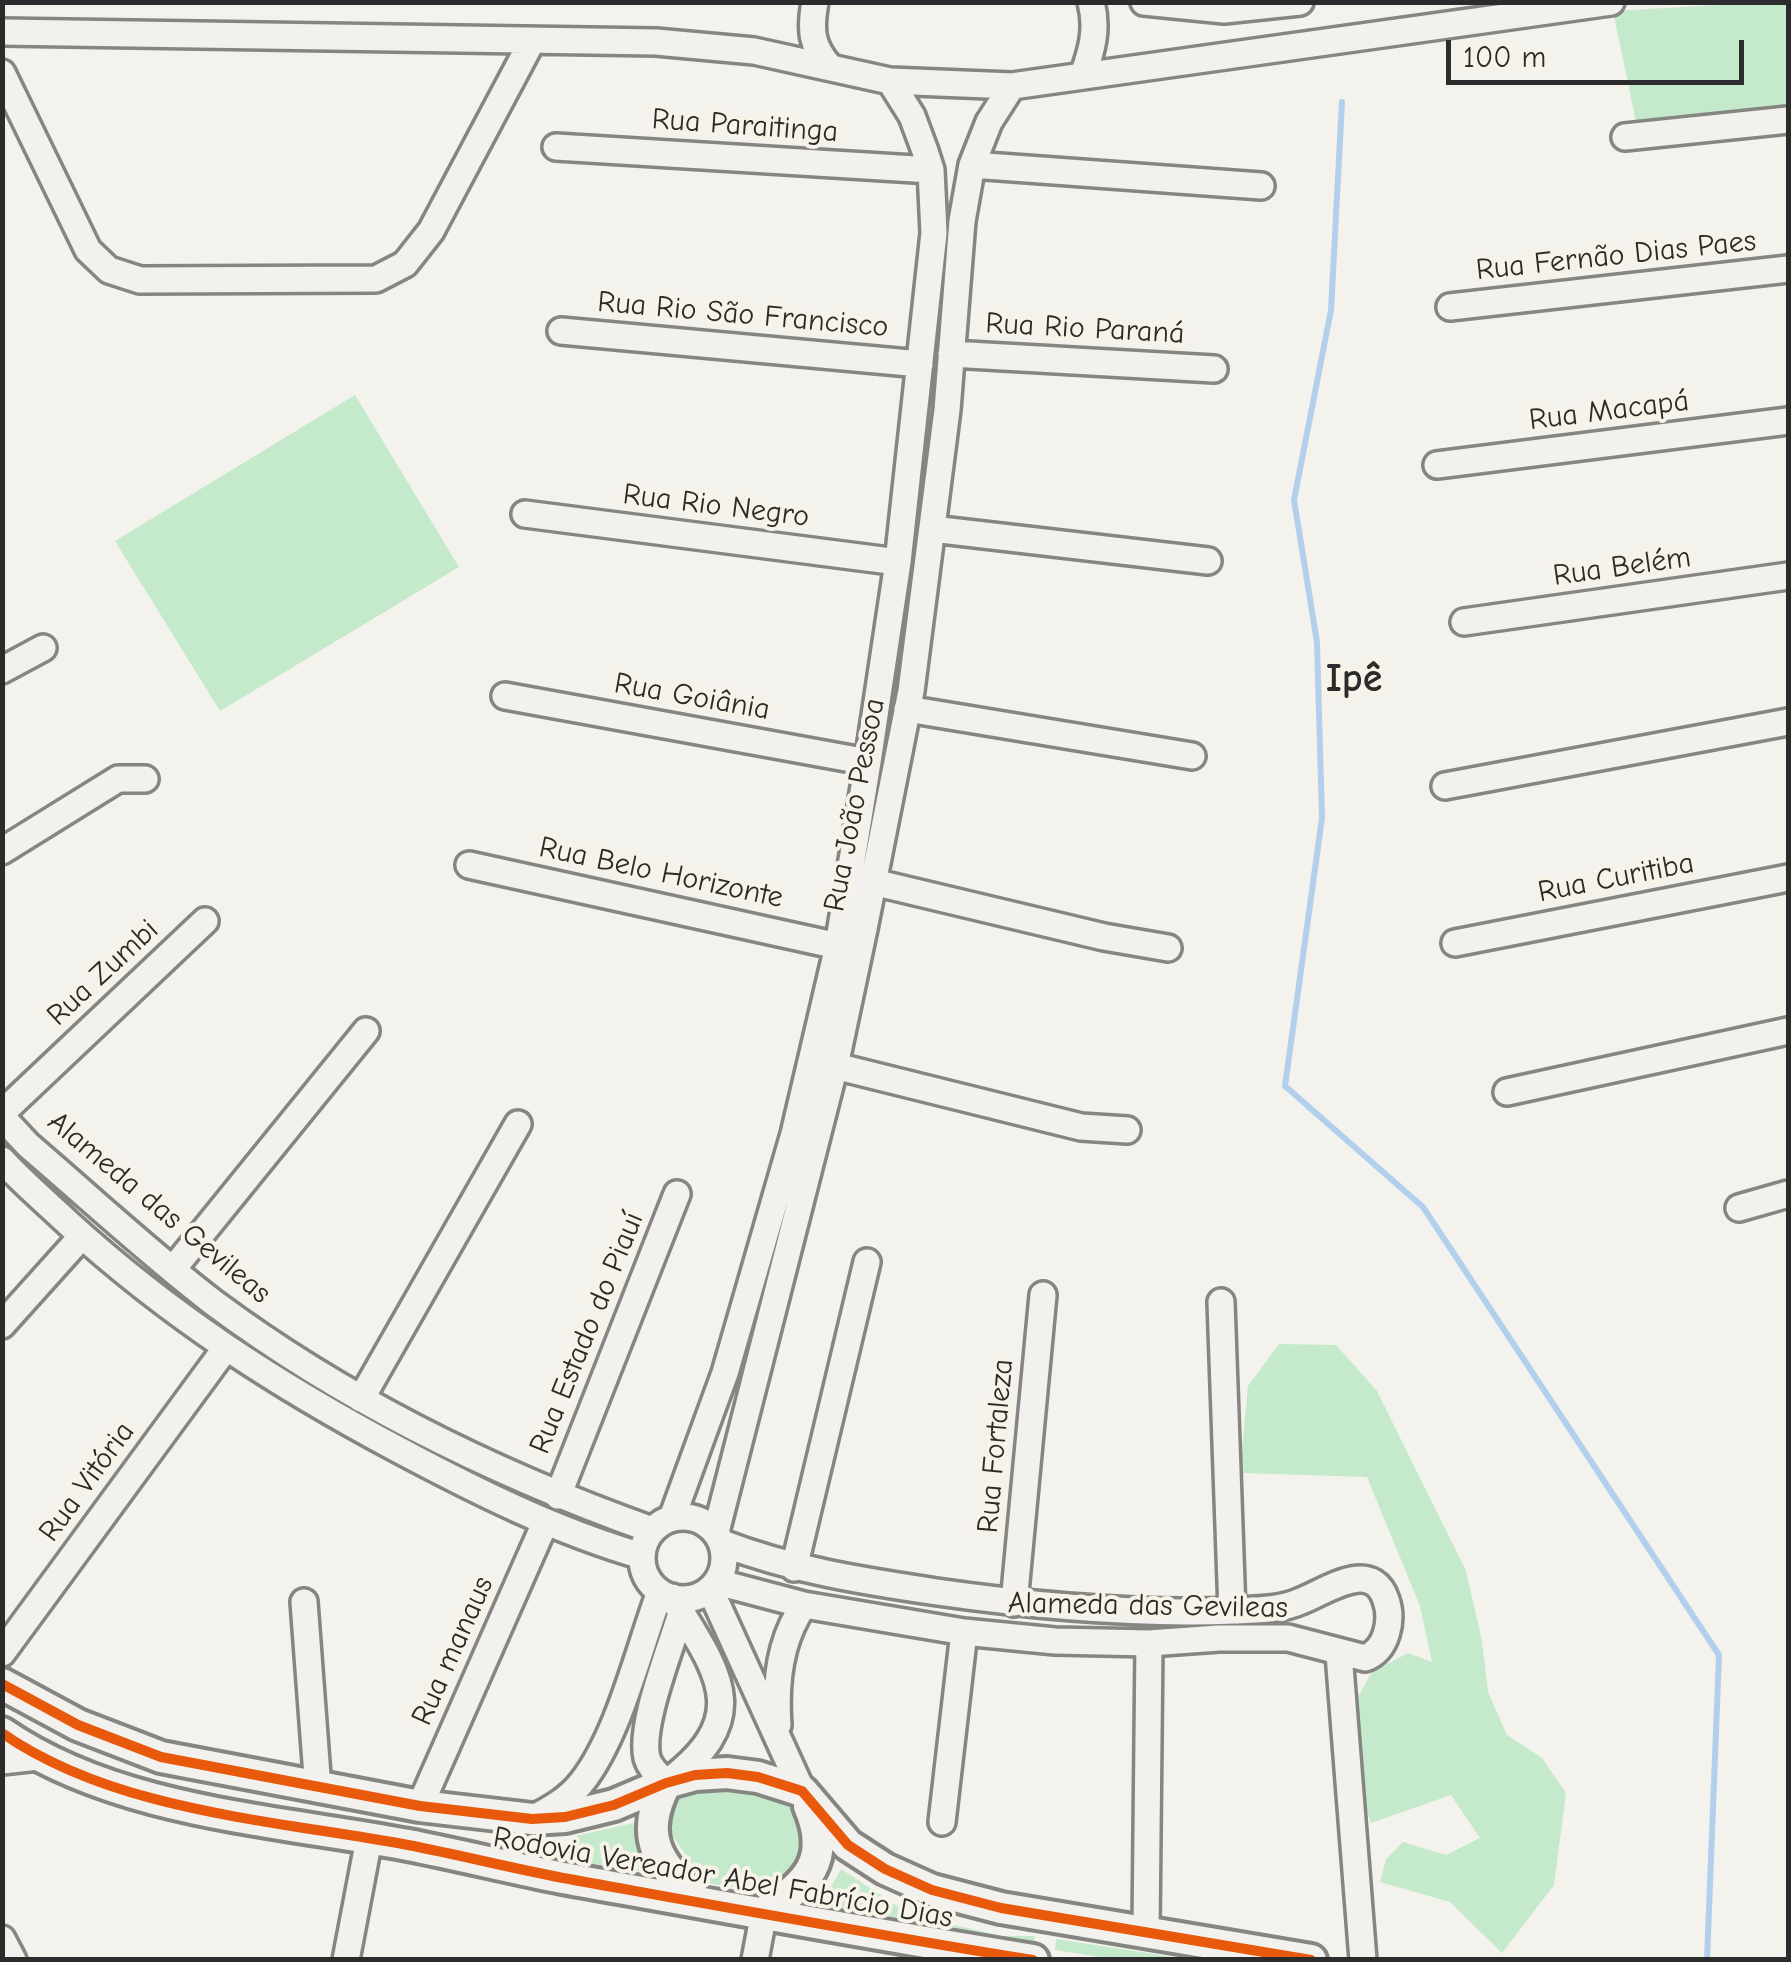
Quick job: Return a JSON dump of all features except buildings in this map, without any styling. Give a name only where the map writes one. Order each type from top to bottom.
[{"type":"main road","name":"Rodovia Vereador Abel Fabrício Dias","points":[[2,1684],[78,1724],[161,1757],[420,1806],[532,1819],[566,1817],[614,1805],[695,1775],[727,1772],[758,1776],[802,1792],[848,1845],[884,1869],[932,1890],[1000,1908],[1311,1960]]},
{"type":"main road","name":"Rodovia Vereador Abel Fabrício Dias","points":[[2,1733],[38,1757],[112,1786],[181,1804],[561,1878],[1023,1959]]},
{"type":"main road","points":[[666,1783],[654,1806],[651,1834],[661,1861],[698,1900]]},
{"type":"main road","points":[[764,1912],[795,1892],[812,1870],[820,1842],[802,1792]]},
{"type":"street","points":[[815,2],[813,42],[830,67]]},
{"type":"street","points":[[1084,75],[1095,29],[1091,2]]},
{"type":"street","points":[[1144,2],[1224,10],[1300,2]]},
{"type":"street","points":[[2,32],[656,42],[754,51],[890,81],[1012,86],[1612,2]]},
{"type":"street","points":[[2,73],[88,250],[109,270],[140,280],[376,279],[406,264],[431,232],[532,41]]},
{"type":"street","name":"Rua João Pessoa","points":[[662,1524],[725,1373],[794,1134],[838,946],[868,762],[898,562],[934,233],[931,170],[912,116],[890,81]]},
{"type":"street","name":"Rua João Pessoa","points":[[719,1538],[835,1066],[908,709],[952,354],[962,221],[972,164],[989,122],[1012,86]]},
{"type":"street","points":[[1625,137],[1788,120]]},
{"type":"street","name":"Rua Paraitinga","points":[[556,147],[931,170]]},
{"type":"street","points":[[972,164],[1262,186]]},
{"type":"street","name":"Rua Fernão Dias Paes","points":[[1450,307],[1788,269]]},
{"type":"street","name":"Rua Rio São Francisco","points":[[560,331],[920,364]]},
{"type":"street","name":"Rua Rio Paraná","points":[[952,354],[1214,369]]},
{"type":"street","name":"Rua Macapá","points":[[1437,466],[1788,420]]},
{"type":"street","name":"Rua Rio Negro","points":[[525,514],[898,562]]},
{"type":"street","points":[[932,528],[1208,561]]},
{"type":"street","name":"Rua Belém","points":[[1464,622],[1788,576]]},
{"type":"street","points":[[2,670],[43,648]]},
{"type":"street","name":"Rua Goiânia","points":[[505,696],[868,762]]},
{"type":"street","points":[[908,709],[1192,756]]},
{"type":"street","points":[[1445,786],[1788,722]]},
{"type":"street","points":[[2,851],[118,778],[145,779]]},
{"type":"street","name":"Rua Belo Horizonte","points":[[469,865],[838,946]]},
{"type":"street","name":"Rua Curitiba","points":[[1455,942],[1788,878]]},
{"type":"street","points":[[874,882],[1104,937],[1168,948]]},
{"type":"street","name":"Rua Zumbi","points":[[2,1115],[206,921]]},
{"type":"street","points":[[172,1269],[366,1030]]},
{"type":"street","points":[[1508,1092],[1788,1031]]},
{"type":"street","points":[[835,1066],[1081,1127],[1128,1130]]},
{"type":"street","name":"Alameda das Gevileas","points":[[2,1115],[28,1145],[172,1269],[251,1329],[361,1398],[558,1496],[662,1524],[696,1518],[719,1538],[794,1568],[1014,1603],[1118,1610],[1232,1611],[1275,1608],[1302,1601],[1342,1580],[1372,1582],[1382,1590],[1388,1603],[1388,1626],[1382,1645],[1374,1655],[1365,1658],[1288,1638],[1149,1643],[1056,1641],[964,1632],[714,1586],[698,1596],[671,1601]]},
{"type":"street","points":[[361,1398],[518,1124]]},
{"type":"street","points":[[2,1160],[82,1236],[225,1348],[302,1398],[472,1489],[545,1523],[642,1556]]},
{"type":"street","name":"Rua Estado do Piauí","points":[[558,1496],[677,1194]]},
{"type":"street","points":[[1739,1208],[1788,1194]]},
{"type":"street","points":[[2,1325],[82,1236]]},
{"type":"street","points":[[794,1568],[867,1262]]},
{"type":"street","name":"Rua Fortaleza","points":[[1014,1603],[1043,1295]]},
{"type":"street","points":[[1221,1302],[1232,1611]]},
{"type":"street","name":"Rua Vitória","points":[[2,1653],[225,1348]]},
{"type":"street","name":"Rua manaus","points":[[420,1806],[545,1523]]},
{"type":"street","points":[[662,1524],[642,1556],[650,1582],[671,1601],[716,1672],[721,1689],[716,1730],[702,1753],[666,1783],[651,1768],[646,1742],[671,1601]]},
{"type":"street","points":[[719,1538],[723,1570],[714,1586],[802,1792]]},
{"type":"street","points":[[532,1819],[562,1802],[583,1781],[671,1601]]},
{"type":"street","points":[[304,1602],[318,1789]]},
{"type":"street","points":[[779,1740],[777,1711],[783,1644],[804,1605]]},
{"type":"street","points":[[942,1822],[964,1632]]},
{"type":"street","points":[[1146,1930],[1149,1643]]},
{"type":"street","points":[[1340,1654],[1363,1960]]},
{"type":"street","points":[[2,1761],[38,1757]]},
{"type":"street","points":[[346,1960],[369,1839]]},
{"type":"street","points":[[755,1960],[764,1912]]},
{"type":"street","points":[[2,1939],[13,1960]]},
{"type":"green space","points":[[1788,3],[1788,107],[1636,122],[1613,11]]},
{"type":"green space","points":[[355,395],[459,567],[220,711],[115,541]]},
{"type":"green space","points":[[1279,1344],[1336,1345],[1377,1391],[1466,1571],[1482,1641],[1488,1692],[1507,1735],[1542,1758],[1566,1793],[1554,1885],[1502,1953],[1450,1902],[1380,1882],[1386,1859],[1403,1842],[1446,1855],[1480,1838],[1451,1795],[1371,1823],[1355,1775],[1356,1700],[1372,1672],[1408,1653],[1432,1662],[1420,1606],[1367,1477],[1240,1473],[1248,1386]]},
{"type":"green space","points":[[711,1786],[762,1791],[796,1809],[804,1818],[804,1852],[785,1875],[752,1890],[705,1883],[665,1825],[681,1798]]},
{"type":"green space","points":[[633,1823],[641,1850],[661,1875],[568,1860],[571,1837]]},
{"type":"green space","points":[[841,1869],[911,1915],[1002,1936],[1035,1936],[1033,1947],[814,1906]]},
{"type":"green space","points":[[1056,1939],[1186,1959],[1114,1959],[1055,1950]]},
{"type":"waterway","points":[[1342,102],[1331,310],[1294,500],[1317,642],[1322,818],[1285,1086],[1423,1207],[1719,1655],[1707,1960]]},
{"type":"cycle path","points":[[2,1684],[78,1725],[161,1757],[420,1806],[532,1819],[565,1817],[614,1805],[695,1775],[727,1773],[758,1777],[802,1791],[848,1845],[885,1869],[932,1890],[1001,1908],[1311,1960]]},
{"type":"cycle path","points":[[2,1733],[95,1780],[198,1809],[1033,1960]]},
{"type":"district","name":"Ipê","points":[[1354,680]]}]
